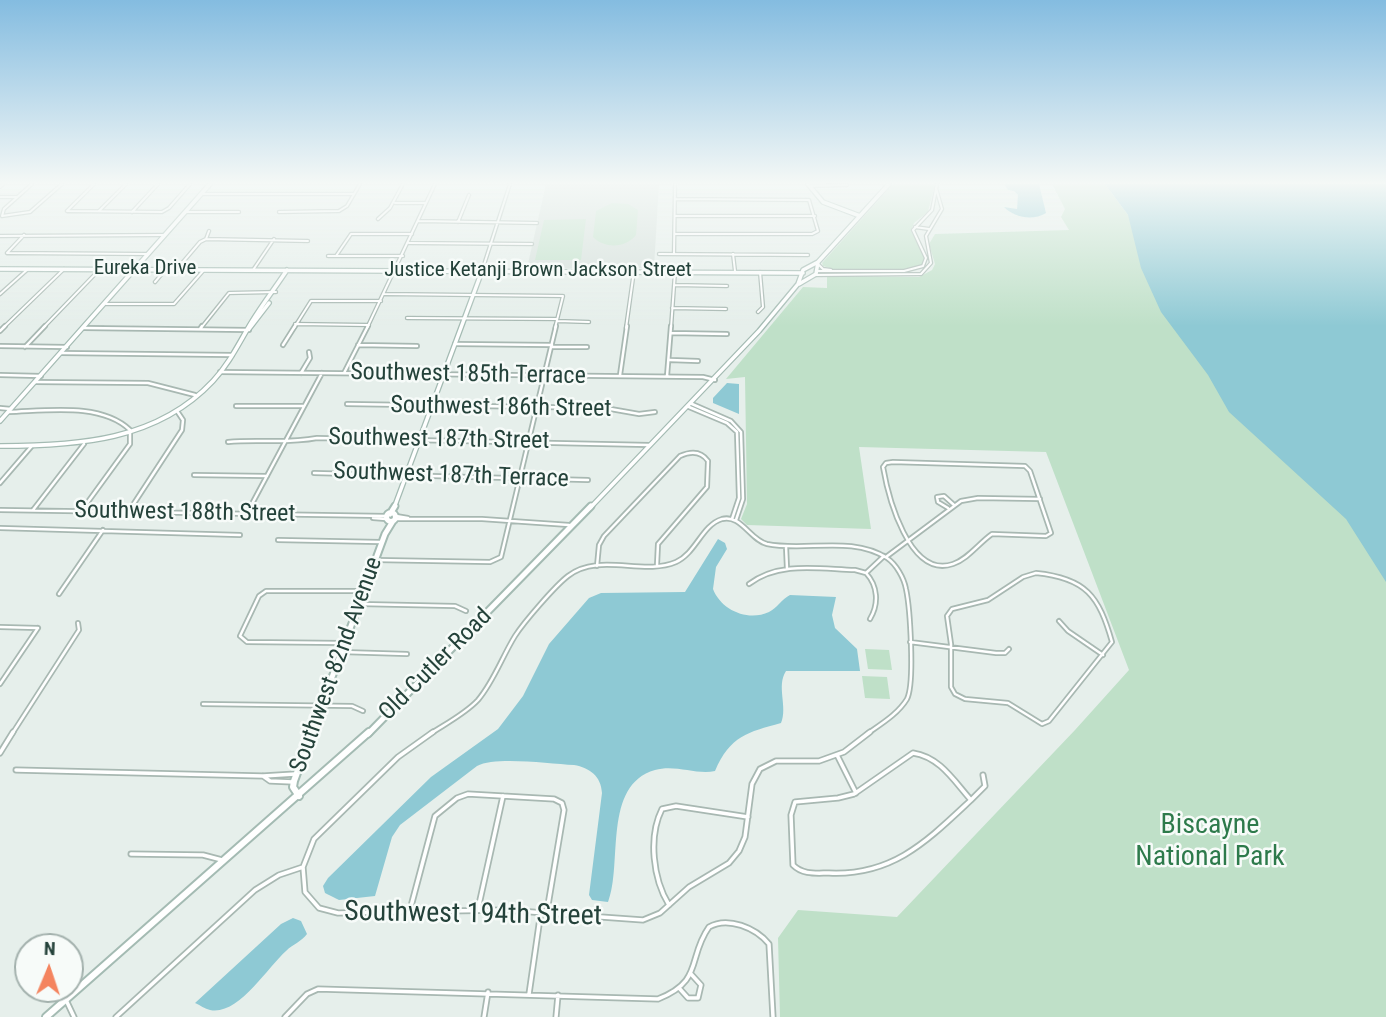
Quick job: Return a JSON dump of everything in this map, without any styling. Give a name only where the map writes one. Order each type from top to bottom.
[{"type":"main road","points":[[0,421],[170,231]]},
{"type":"main road","points":[[804,271],[818,263],[846,231]]},
{"type":"main road","points":[[815,273],[818,263]]},
{"type":"main road","name":"Eureka Drive","points":[[0,269],[289,270]]},
{"type":"main road","points":[[0,446],[84,444],[131,432],[177,411],[198,396],[220,372],[289,270]]},
{"type":"main road","name":"Justice Ketanji Brown Jackson Street","points":[[289,270],[815,273]]},
{"type":"main road","name":"Southwest 82nd Avenue","points":[[299,796],[293,782],[482,271]]},
{"type":"main road","name":"Old Cutler Road","points":[[84,984],[359,743],[715,380],[799,282],[804,271]]},
{"type":"main road","points":[[786,272],[795,275],[799,282]]},
{"type":"main road","name":"Old Cutler Road","points":[[799,282],[815,273]]},
{"type":"main road","name":"Old Cutler Road","points":[[46,1017],[62,1003]]},
{"type":"street","points":[[206,239],[209,231]]},
{"type":"street","name":"Southwest 82nd Avenue","points":[[482,271],[495,231]]},
{"type":"street","points":[[674,254],[675,234],[816,231]]},
{"type":"street","points":[[914,231],[926,262]]},
{"type":"street","points":[[929,231],[926,244],[931,263]]},
{"type":"street","points":[[24,234],[7,253],[150,254]]},
{"type":"street","points":[[336,256],[350,235],[412,234],[344,373]]},
{"type":"street","points":[[0,236],[167,235]]},
{"type":"street","points":[[177,270],[200,242],[206,239],[308,240]]},
{"type":"street","points":[[253,270],[274,239]]},
{"type":"street","points":[[409,243],[532,244]]},
{"type":"street","points":[[918,243],[926,244]]},
{"type":"street","points":[[922,250],[927,250]]},
{"type":"street","points":[[659,254],[808,255]]},
{"type":"street","points":[[733,254],[735,272]]},
{"type":"street","points":[[328,256],[402,256]]},
{"type":"street","points":[[926,262],[931,263]]},
{"type":"street","points":[[918,269],[926,262]]},
{"type":"street","points":[[818,263],[828,270],[859,271]]},
{"type":"street","points":[[815,273],[918,275],[931,263]]},
{"type":"street","points":[[0,294],[27,269]]},
{"type":"street","points":[[0,331],[64,269]]},
{"type":"street","points":[[25,347],[100,269]]},
{"type":"street","points":[[155,282],[166,269]]},
{"type":"street","points":[[815,273],[918,269],[923,272]]},
{"type":"street","points":[[106,304],[176,303],[204,270]]},
{"type":"street","points":[[620,376],[634,271]]},
{"type":"street","points":[[667,377],[675,272]]},
{"type":"street","points":[[758,313],[763,307],[760,272]]},
{"type":"street","points":[[674,285],[727,286]]},
{"type":"street","points":[[200,329],[229,293],[274,292]]},
{"type":"street","points":[[376,560],[499,560],[503,553],[563,296],[384,294]]},
{"type":"street","points":[[283,345],[311,301],[381,301]]},
{"type":"street","points":[[672,308],[726,309]]},
{"type":"street","points":[[407,318],[589,322]]},
{"type":"street","points":[[295,324],[369,325]]},
{"type":"street","points":[[84,328],[249,330]]},
{"type":"street","points":[[670,333],[727,334]]},
{"type":"street","points":[[455,344],[587,348]]},
{"type":"street","points":[[358,345],[417,346]]},
{"type":"street","points":[[0,346],[66,347]]},
{"type":"street","points":[[301,373],[310,358],[309,352]]},
{"type":"street","points":[[61,354],[232,355]]},
{"type":"street","points":[[668,360],[698,360]]},
{"type":"street","name":"Southwest 185th Terrace","points":[[220,372],[620,376],[715,380]]},
{"type":"street","points":[[246,515],[322,373]]},
{"type":"street","points":[[0,375],[41,376]]},
{"type":"street","points":[[35,382],[148,383],[198,396]]},
{"type":"street","name":"Southwest 186th Street","points":[[346,404],[613,408],[642,414],[654,412]]},
{"type":"street","points":[[236,406],[304,407]]},
{"type":"street","points":[[690,406],[731,421],[739,432],[743,499],[734,519]]},
{"type":"street","points":[[0,408],[102,413],[121,420],[131,432],[130,444],[81,511]]},
{"type":"street","points":[[128,512],[182,430],[183,419],[177,411]]},
{"type":"street","name":"Southwest 187th Street","points":[[228,442],[249,440],[284,443],[314,438],[652,445]]},
{"type":"street","points":[[33,510],[84,444]]},
{"type":"street","points":[[0,483],[31,447]]},
{"type":"street","points":[[597,566],[599,544],[603,537],[682,454],[698,453],[707,460],[707,487],[658,544],[657,565]]},
{"type":"street","points":[[885,464],[1026,466],[1040,499],[1052,533],[1047,536],[992,534],[962,561],[938,567],[908,543],[893,516],[883,470],[885,464]]},
{"type":"street","name":"Southwest 187th Terrace","points":[[314,473],[588,480]]},
{"type":"street","points":[[194,475],[267,476]]},
{"type":"street","points":[[949,509],[937,501],[937,497],[945,497],[954,505]]},
{"type":"street","points":[[866,573],[954,505],[976,498],[1040,499]]},
{"type":"street","name":"Southwest 188th Street","points":[[0,510],[391,517],[561,523],[572,526]]},
{"type":"street","points":[[734,519],[759,542],[786,546],[855,547],[885,557],[896,566],[904,580],[913,677],[906,701],[893,715],[837,755],[856,793]]},
{"type":"street","points":[[116,1017],[255,890],[279,875],[303,867],[312,843],[324,827],[402,753],[476,702],[489,685],[518,631],[567,577],[579,569],[597,566],[670,564],[683,558],[715,522],[734,519]]},
{"type":"street","points":[[0,528],[240,535]]},
{"type":"street","points":[[59,594],[103,530]]},
{"type":"street","points":[[278,540],[382,542]]},
{"type":"street","points":[[786,546],[787,569]]},
{"type":"street","points":[[749,584],[765,571],[856,570],[866,573],[873,580],[876,610],[870,619]]},
{"type":"street","points":[[1033,573],[1064,576],[1094,595],[1112,641],[1103,655],[1043,724],[1037,723],[1009,704],[965,699],[956,695],[951,685],[947,614],[953,609],[997,596],[1033,573]]},
{"type":"street","points":[[345,643],[247,642],[241,638],[241,633],[258,597],[264,592],[364,591]]},
{"type":"street","points":[[360,604],[455,606],[466,611]]},
{"type":"street","points":[[1059,621],[1068,631],[1103,655]]},
{"type":"street","points":[[0,753],[79,630],[78,623]]},
{"type":"street","points":[[0,627],[38,628],[0,684]]},
{"type":"street","points":[[910,642],[1002,654],[1009,649]]},
{"type":"street","points":[[342,652],[407,654]]},
{"type":"street","points":[[203,704],[352,706],[363,712]]},
{"type":"street","points":[[971,800],[944,770],[919,753],[909,754],[873,784],[856,793],[837,799],[796,802],[792,811],[793,863],[797,870],[808,873],[855,873],[885,866],[910,852],[971,800],[985,786],[983,775]]},
{"type":"street","name":"Southwest 194th Street","points":[[303,867],[307,894],[324,910],[341,913],[478,909],[643,920],[657,915],[692,884],[725,866],[735,856],[744,841],[755,777],[767,765],[779,761],[808,762],[837,755]]},
{"type":"street","points":[[16,770],[263,776],[296,774]]},
{"type":"street","points":[[275,781],[278,774]]},
{"type":"street","points":[[263,776],[275,781],[293,782]]},
{"type":"street","points":[[410,910],[435,816],[463,795],[554,799],[563,804],[529,994]]},
{"type":"street","points":[[478,909],[503,796]]},
{"type":"street","points":[[669,905],[654,874],[658,818],[662,808],[676,806],[748,817]]},
{"type":"street","points":[[131,854],[203,855],[225,862]]},
{"type":"street","points":[[285,1017],[311,991],[383,989],[650,1000],[666,996],[679,988],[691,973],[702,936],[714,924],[728,923],[760,934],[769,944],[773,1017]]},
{"type":"street","points":[[679,988],[691,999],[700,995],[701,985],[691,973]]},
{"type":"street","points":[[484,1017],[488,992]]},
{"type":"street","points":[[555,1017],[558,995]]},
{"type":"shaded area","points":[[535,231],[656,231],[654,268],[527,268]]},
{"type":"green space","points":[[541,231],[584,231],[581,260],[535,260]]},
{"type":"green space","points":[[594,231],[636,231],[632,239],[621,245],[603,244],[593,237]]},
{"type":"green space","points":[[850,231],[911,231],[925,257],[924,264],[915,269],[904,270],[835,270],[823,266],[822,263]]},
{"type":"green space","name":"Biscayne National Park","points":[[1386,231],[1386,1017],[780,1017],[778,938],[798,910],[897,917],[1129,670],[1046,452],[859,447],[871,529],[747,525],[741,519],[747,504],[745,377],[726,379],[803,287],[827,288],[827,276],[919,277],[932,270],[935,264],[929,244],[935,234]]},
{"type":"green space","points":[[865,649],[889,650],[892,670],[868,669]]},
{"type":"green space","points":[[862,676],[887,677],[890,699],[865,698]]},
{"type":"water","points":[[1132,231],[1386,231],[1386,582],[1346,519],[1229,412],[1208,375],[1161,312],[1141,268]]},
{"type":"water","points":[[727,383],[739,384],[739,414],[713,403],[713,398]]},
{"type":"water","points":[[718,539],[725,543],[727,549],[716,567],[713,589],[722,603],[736,612],[753,616],[769,612],[790,595],[836,597],[832,615],[835,628],[857,649],[860,671],[786,671],[782,683],[781,723],[741,737],[727,750],[715,771],[663,768],[638,778],[627,792],[621,809],[608,902],[592,900],[589,895],[602,793],[597,777],[585,768],[574,765],[524,761],[497,761],[477,766],[400,825],[392,837],[375,896],[339,900],[325,893],[323,886],[328,878],[431,777],[498,729],[523,696],[549,644],[589,598],[601,593],[685,592]]},
{"type":"water","points":[[293,918],[301,921],[307,934],[286,951],[241,998],[221,1010],[210,1010],[195,1003],[281,924]]}]
